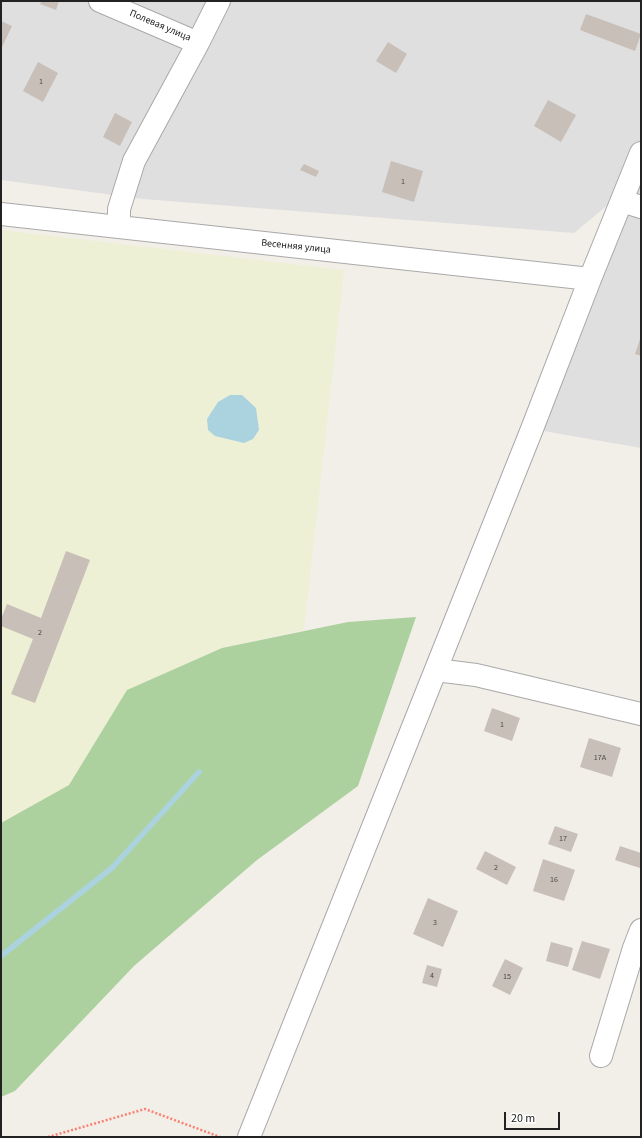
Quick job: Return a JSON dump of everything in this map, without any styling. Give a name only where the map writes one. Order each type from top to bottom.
[{"type":"street","name":"Полевая улица","points":[[100,1],[198,43]]},
{"type":"street","points":[[118,227],[119,209],[134,161],[219,1]]},
{"type":"street","points":[[249,1137],[529,437],[590,279],[632,204],[641,153]]},
{"type":"street","name":"Весенняя улица","points":[[1,214],[590,279]]},
{"type":"street","points":[[436,670],[476,675],[641,714]]},
{"type":"street","points":[[601,1056],[634,948],[641,930]]},
{"type":"path","points":[[48,1137],[146,1109],[220,1137]]},
{"type":"shaded area","points":[[1,1],[641,1],[641,448],[532,429],[627,189],[574,233],[143,199],[1,180]]},
{"type":"green space","points":[[1,230],[344,270],[304,630],[222,648],[127,690],[69,785],[1,823]]},
{"type":"green space","points":[[416,617],[358,786],[257,860],[134,966],[15,1091],[1,1097],[1,823],[69,785],[127,690],[222,648],[348,622]]},
{"type":"water","points":[[230,395],[242,395],[256,408],[259,430],[253,439],[244,443],[215,436],[208,430],[207,419],[218,402]]},
{"type":"building","points":[[42,1],[59,1],[56,10],[40,4]]},
{"type":"building","points":[[586,14],[641,34],[635,51],[580,30]]},
{"type":"building","points":[[1,21],[12,26],[1,49]]},
{"type":"building","points":[[388,42],[407,54],[396,73],[376,61]]},
{"type":"building","points":[[38,62],[58,73],[43,102],[23,91]]},
{"type":"building","points":[[548,100],[576,115],[561,142],[534,126]]},
{"type":"building","points":[[115,113],[132,122],[120,146],[103,137]]},
{"type":"building","points":[[391,161],[423,171],[414,202],[382,192]]},
{"type":"building","points":[[304,164],[319,171],[316,177],[300,170]]},
{"type":"building","points":[[641,336],[641,356],[635,354]]},
{"type":"building","points":[[66,551],[90,560],[35,703],[11,694],[33,639],[1,626],[1,619],[7,604],[41,618]]},
{"type":"building","points":[[492,708],[520,718],[512,741],[484,731]]},
{"type":"building","points":[[589,738],[621,748],[612,777],[580,767]]},
{"type":"building","points":[[555,826],[578,834],[571,852],[548,844]]},
{"type":"building","points":[[620,846],[641,853],[640,868],[615,860]]},
{"type":"building","points":[[485,851],[516,867],[507,885],[476,869]]},
{"type":"building","points":[[543,859],[575,870],[564,901],[533,891]]},
{"type":"building","points":[[428,898],[458,911],[443,947],[413,934]]},
{"type":"building","points":[[582,941],[610,949],[600,979],[572,970]]},
{"type":"building","points":[[551,942],[573,948],[568,967],[546,961]]},
{"type":"building","points":[[505,959],[523,968],[510,995],[492,986]]},
{"type":"building","points":[[427,965],[442,969],[437,987],[422,983]]},
{"type":"waterway","points":[[1,956],[113,867],[199,772]]}]
